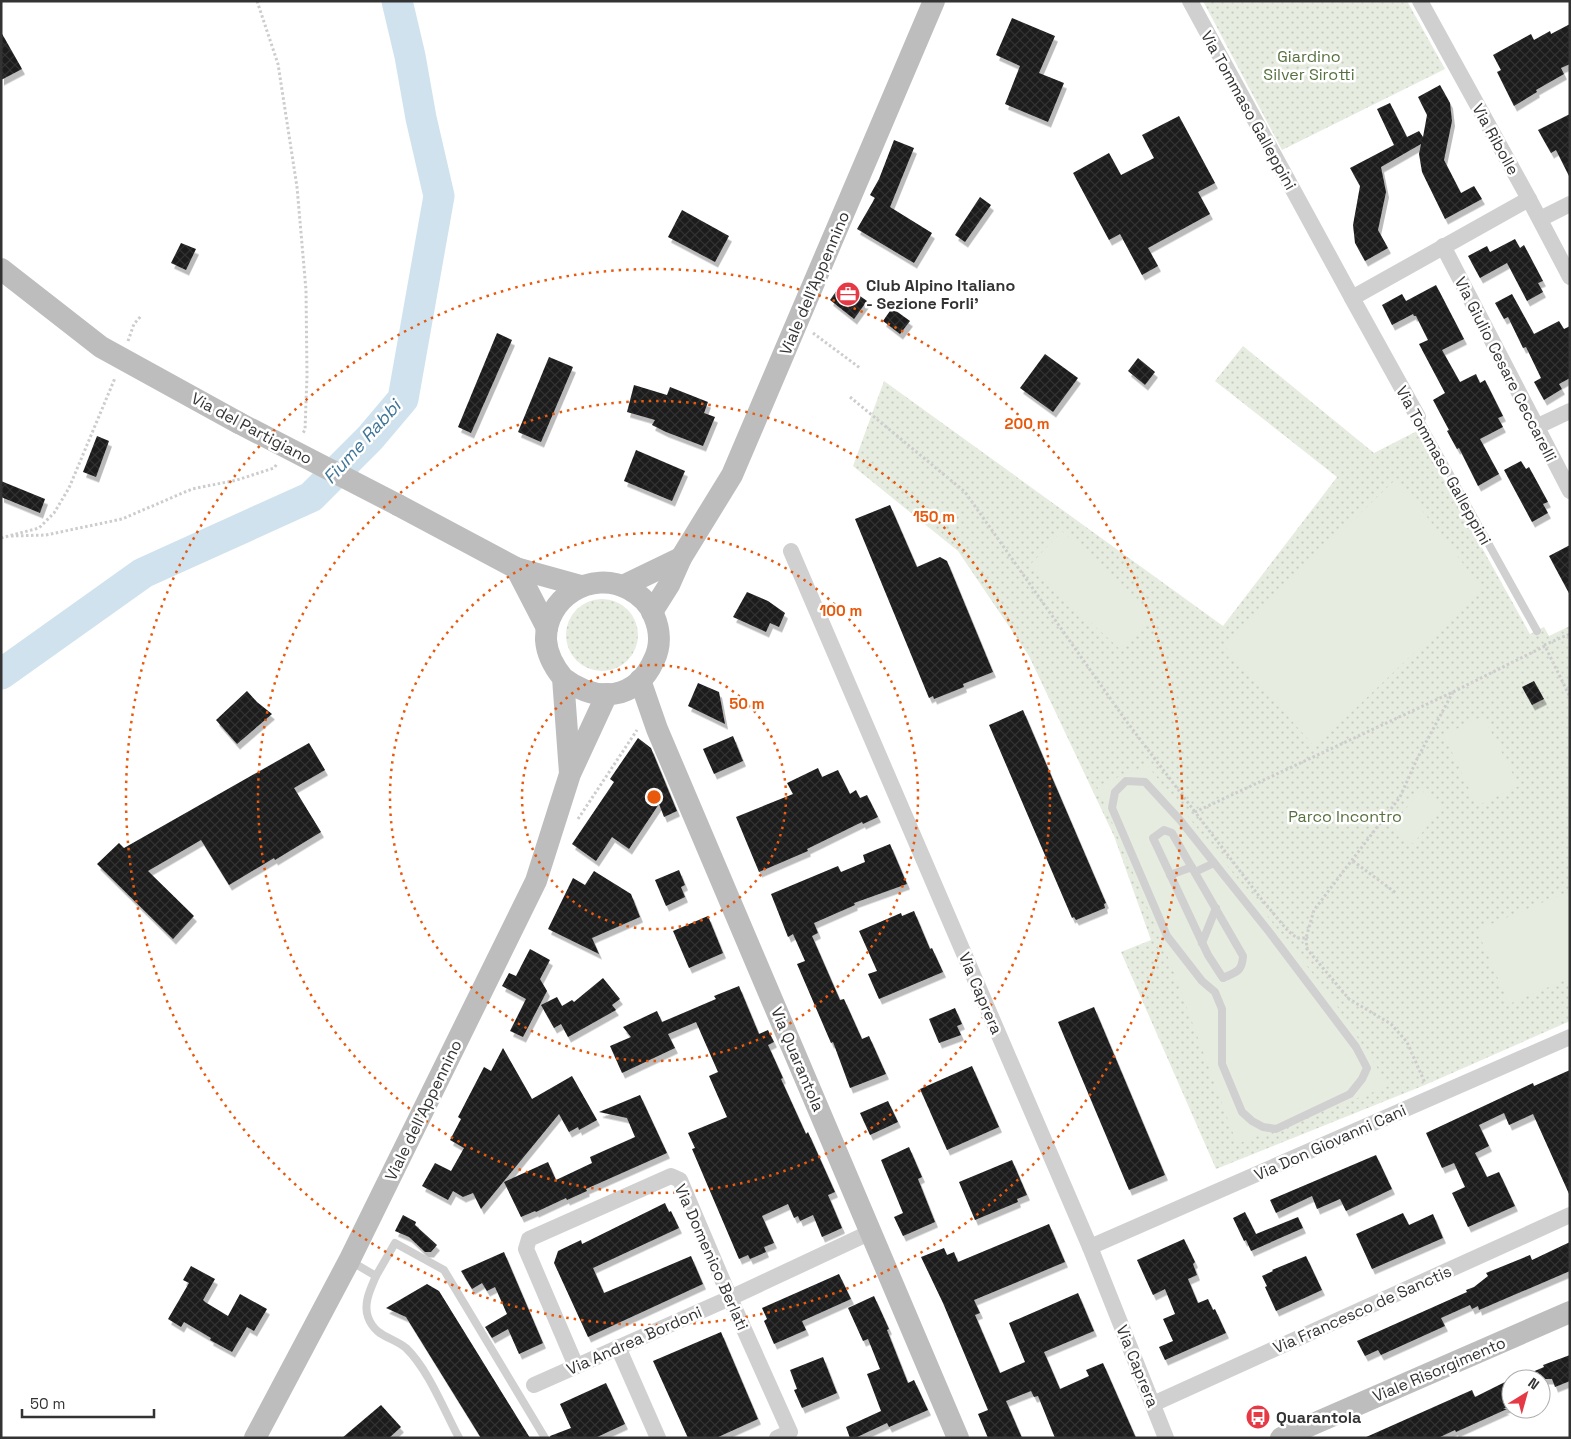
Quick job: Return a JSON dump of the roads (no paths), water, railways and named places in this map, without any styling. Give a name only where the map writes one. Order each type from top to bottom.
[{"type":"main road","name":"Viale dell'Appennino","points":[[652,612],[669,585],[681,558],[732,474],[934,1]]},
{"type":"main road","name":"Via del Partigiano","points":[[1,269],[101,347],[239,423],[516,568],[581,586]]},
{"type":"main road","points":[[623,586],[681,558]]},
{"type":"main road","points":[[516,568],[547,628]]},
{"type":"main road","name":"Viale dell'Appennino","points":[[595,582],[609,582],[623,586],[645,601],[652,612],[658,626],[659,641],[657,655],[650,669],[640,680],[619,692],[607,694],[591,693],[576,688],[563,678],[554,667],[549,655],[546,642],[547,628],[554,611],[565,596],[581,586],[595,582]]},
{"type":"main road","name":"Viale dell'Appennino","points":[[563,678],[570,774]]},
{"type":"main road","name":"Via Quarantola","points":[[640,680],[657,729],[958,1438]]},
{"type":"main road","name":"Viale dell'Appennino","points":[[255,1438],[349,1261],[536,881],[570,774],[607,694]]},
{"type":"main road","name":"Viale Risorgimento","points":[[1281,1438],[1570,1312]]},
{"type":"street","name":"Via Tommaso Galleppini","points":[[1190,1],[1418,417]]},
{"type":"street","name":"Via Ribolle","points":[[1420,1],[1570,277]]},
{"type":"street","points":[[1352,298],[1529,199]]},
{"type":"street","points":[[1540,219],[1570,204]]},
{"type":"street","name":"Via Giulio Cesare Ceccarelli","points":[[1443,246],[1570,492]]},
{"type":"street","points":[[1536,427],[1570,410]]},
{"type":"street","name":"Via Caprera","points":[[791,550],[1090,1247],[1166,1438]]},
{"type":"street","name":"Via Don Giovanni Cani","points":[[1090,1247],[1570,1037]]},
{"type":"street","name":"Via Domenico Berlati","points":[[576,1366],[526,1249],[529,1239],[671,1176],[680,1180],[790,1432],[776,1438]]},
{"type":"street","name":"Via Francesco de Sanctis","points":[[1153,1404],[1570,1215]]},
{"type":"street","name":"Via Andrea Bordoni","points":[[534,1385],[730,1298],[871,1232]]},
{"type":"street","points":[[618,1347],[658,1438]]},
{"type":"lane","name":"Via Tommaso Galleppini","points":[[1418,417],[1537,631]]},
{"type":"lane","points":[[1126,781],[1145,782],[1180,820],[1214,863],[1270,932],[1356,1047],[1367,1068],[1362,1079],[1350,1094],[1276,1129],[1263,1127],[1242,1112],[1222,1064],[1222,1009],[1215,992],[1202,981],[1167,936],[1112,808],[1115,792],[1126,781]]},
{"type":"lane","points":[[1164,830],[1172,833],[1243,956],[1242,966],[1236,972],[1223,978],[1202,943],[1170,875],[1153,838],[1164,830]]},
{"type":"lane","points":[[1170,875],[1214,863]]},
{"type":"lane","points":[[1202,943],[1216,908]]},
{"type":"lane","points":[[459,1438],[421,1365],[404,1347],[380,1334],[368,1317],[367,1299],[376,1276],[395,1243],[444,1270],[545,1438]]},
{"type":"lane","points":[[349,1261],[376,1276]]},
{"type":"waterway","name":"Fiume Rabbi","points":[[1,674],[143,573],[311,497],[370,438],[403,399],[439,196],[397,1]]},
{"type":"place","name":"Club Alpino Italiano - Sezione Forli'","points":[[848,294]]},
{"type":"place","name":"Quarantola","points":[[1258,1417]]},
{"type":"park label","name":"Giardino Silver Sirotti","points":[[1309,65]]},
{"type":"park label","name":"Parco Incontro","points":[[1345,816]]}]
